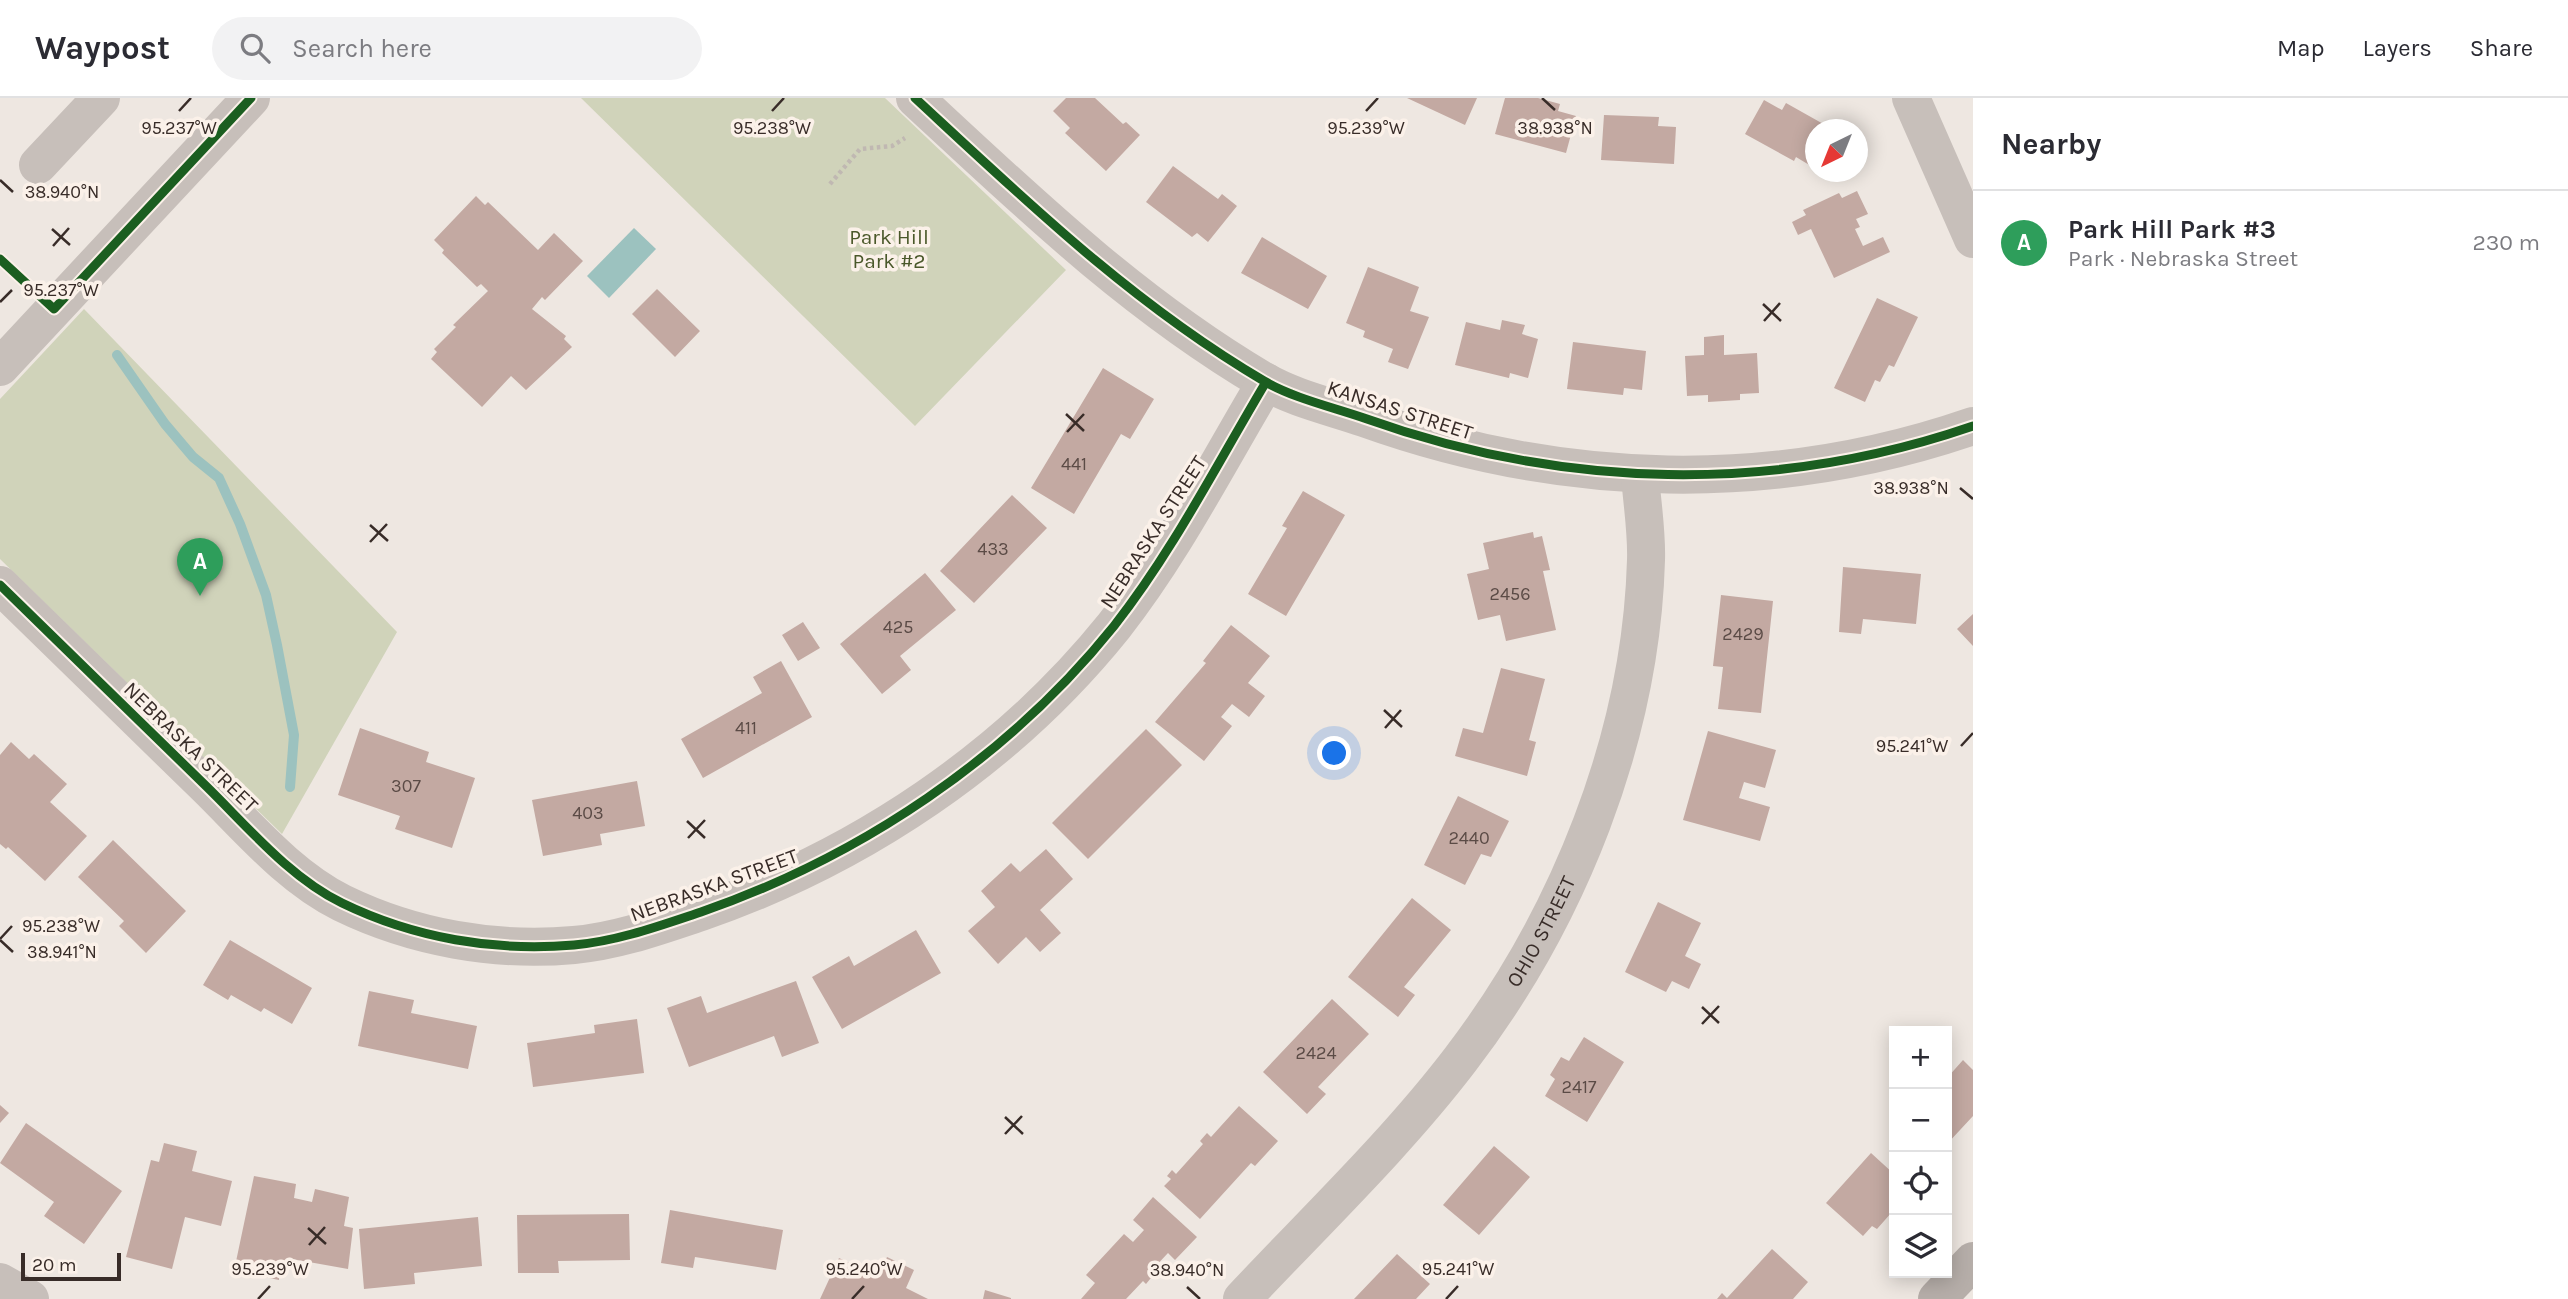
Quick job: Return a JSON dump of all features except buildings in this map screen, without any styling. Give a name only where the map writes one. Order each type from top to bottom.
[{"type":"main road","points":[[1937,1299],[1973,1261]]},
{"type":"street","points":[[38,165],[101,98]]},
{"type":"street","points":[[0,367],[251,98]]},
{"type":"street","points":[[1911,98],[1973,239]]},
{"type":"street","name":"KANSAS STREET","points":[[913,116],[1134,293],[1266,382],[1418,438],[1555,468],[1640,475],[1766,470],[1842,459],[1943,436],[1973,426]]},
{"type":"street","name":"NEBRASKA STREET","points":[[0,585],[284,862],[339,902],[390,922],[461,941],[527,947],[578,944],[640,933],[799,874],[921,802],[991,749],[1055,691],[1113,627],[1160,563],[1266,382]]},
{"type":"street","name":"OHIO STREET","points":[[1242,1299],[1403,1126],[1460,1060],[1513,983],[1557,902],[1598,804],[1621,730],[1637,655],[1646,559],[1640,475]]},
{"type":"street","points":[[0,1282],[30,1299]]},
{"type":"path","points":[[830,184],[860,149],[892,146],[913,116]]},
{"type":"green space","name":"Park Hill Park #2","points":[[581,98],[885,98],[1066,270],[915,426]]},
{"type":"green space","points":[[84,309],[397,632],[282,834],[0,559],[0,399]]},
{"type":"water","points":[[634,228],[656,249],[609,298],[587,276]]},
{"type":"waterway","points":[[117,355],[165,424],[193,457],[219,478],[240,524],[266,595],[277,645],[294,735],[290,787]]},
{"type":"cycle path","points":[[0,259],[54,309],[251,98]]},
{"type":"cycle path","points":[[915,98],[1082,249],[1125,285],[1216,351],[1287,392],[1439,442],[1515,459],[1591,470],[1668,474],[1745,473],[1821,464],[1898,448],[1973,426]]},
{"type":"cycle path","points":[[0,585],[269,850],[323,892],[369,915],[426,934],[455,940],[544,947],[590,943],[638,932],[701,912],[818,863],[874,832],[979,760],[1027,719],[1072,674],[1114,626],[1156,568],[1266,382]]},
{"type":"place","name":"Park Hill Park #3","points":[[200,596]]}]
